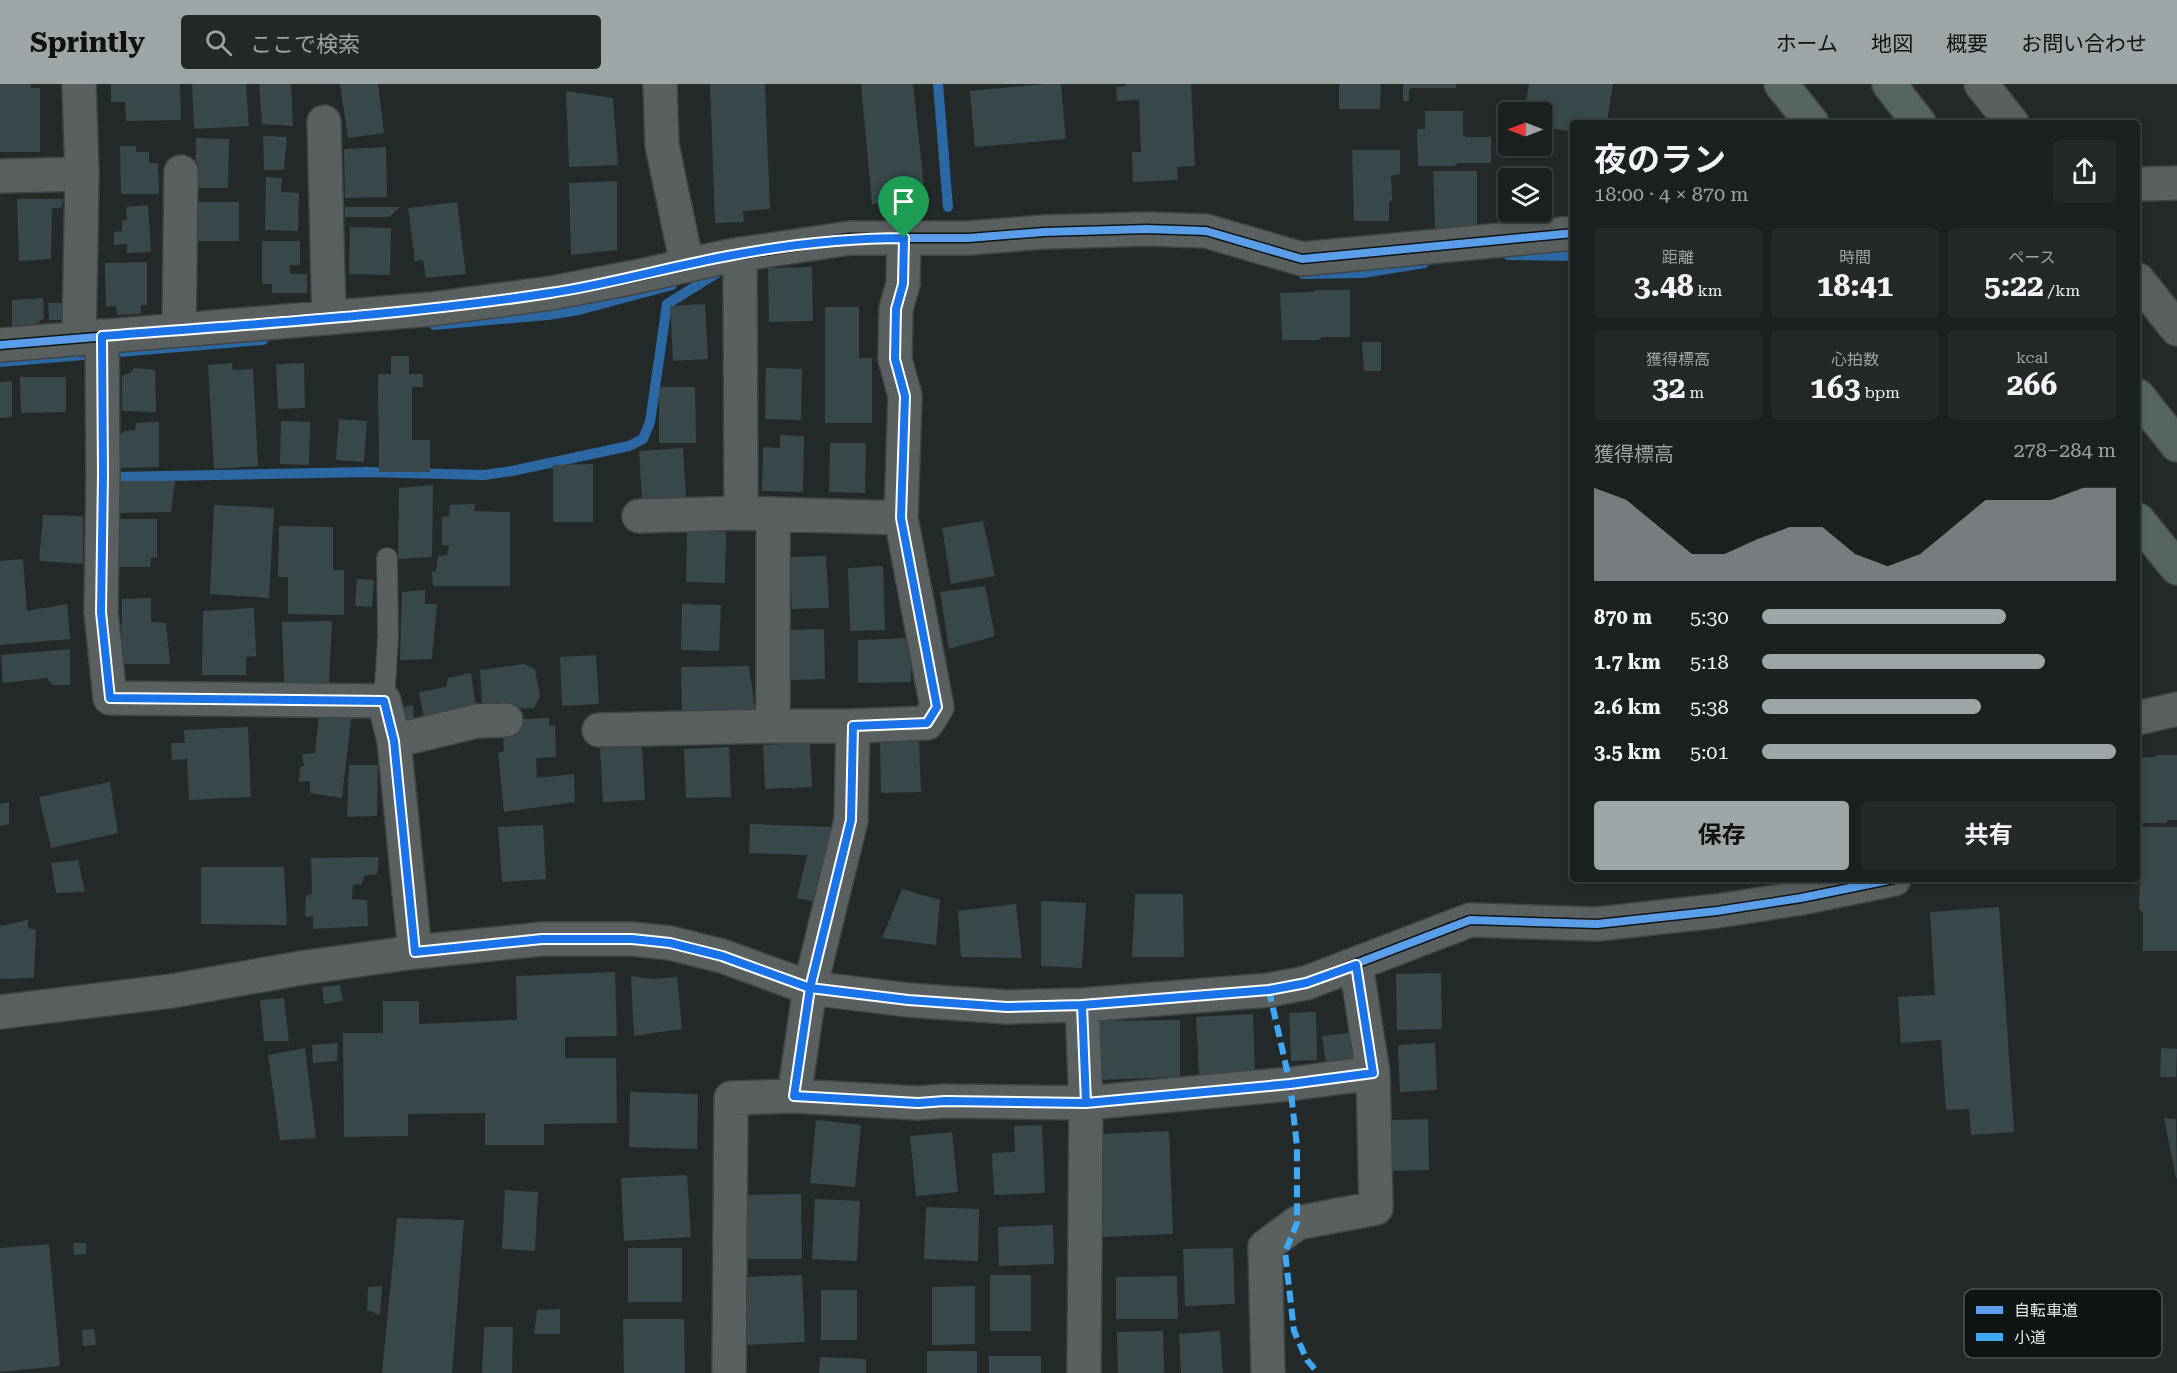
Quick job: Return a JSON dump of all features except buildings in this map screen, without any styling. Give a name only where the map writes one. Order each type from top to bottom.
[{"type":"highway","points":[[1781,84],[1810,120]]},
{"type":"highway","points":[[1889,84],[1917,120]]},
{"type":"highway","points":[[2140,399],[2177,445]]},
{"type":"highway","points":[[2140,522],[2177,568]]},
{"type":"street","points":[[79,84],[90,338],[103,475],[101,612],[110,698],[384,701],[394,741],[415,952]]},
{"type":"street","points":[[660,84],[662,145],[687,265]]},
{"type":"street","points":[[324,122],[330,318]]},
{"type":"street","points":[[179,330],[181,172]]},
{"type":"street","points":[[0,176],[82,174]]},
{"type":"street","points":[[2140,184],[2177,183]]},
{"type":"street","points":[[0,345],[432,309],[550,293],[635,278],[740,254],[850,238],[969,238],[1044,232],[1147,229],[1206,231],[1302,259],[1570,233]]},
{"type":"street","points":[[599,730],[927,723],[937,707],[901,518],[905,396],[895,359],[896,309],[903,284],[904,238]]},
{"type":"street","points":[[740,254],[741,513]]},
{"type":"street","points":[[2140,283],[2177,329]]},
{"type":"street","points":[[639,516],[741,513],[901,518]]},
{"type":"street","points":[[773,514],[773,726]]},
{"type":"street","points":[[2140,718],[2177,709]]},
{"type":"street","points":[[394,741],[477,721],[506,720]]},
{"type":"street","points":[[794,1096],[810,988],[851,820],[853,726]]},
{"type":"street","points":[[0,1012],[172,991],[301,968],[415,952],[542,939],[642,940],[670,943],[722,956],[810,988],[908,1000],[1007,1007],[1082,1005],[1269,990],[1306,983],[1470,920],[1608,923],[1717,911],[1800,898],[1879,882]]},
{"type":"street","points":[[1268,1373],[1264,1247],[1297,1223],[1376,1208],[1373,1073],[1356,965]]},
{"type":"street","points":[[1082,1005],[1086,1103],[1084,1373]]},
{"type":"street","points":[[729,1373],[731,1098],[794,1096],[918,1103],[956,1101],[1086,1103],[1290,1084],[1373,1073]]},
{"type":"lane","points":[[384,701],[388,637],[387,558]]},
{"type":"waterway","points":[[938,84],[948,207]]},
{"type":"waterway","points":[[1508,255],[1570,256]]},
{"type":"waterway","points":[[1303,274],[1363,273],[1424,263]]},
{"type":"waterway","points":[[112,477],[368,472],[484,475],[629,446],[643,439],[650,422],[667,304],[722,270]]},
{"type":"waterway","points":[[434,325],[579,310],[672,285]]},
{"type":"waterway","points":[[0,362],[263,340]]},
{"type":"marked path","points":[[1269,990],[1290,1084],[1297,1147],[1297,1223],[1285,1252],[1294,1331],[1307,1360],[1318,1373]]},
{"type":"cycle path","points":[[0,345],[432,309],[551,293],[729,256],[850,238],[969,238],[1044,232],[1147,229],[1206,231],[1302,259],[1570,233]]},
{"type":"cycle path","points":[[102,336],[101,612],[110,698],[384,701],[394,741],[415,952],[542,939],[632,939],[670,943],[722,956],[810,988],[908,1000],[1007,1007],[1082,1005],[1269,990],[1306,983],[1470,920],[1597,924],[1717,911],[1801,898],[1879,882]]},
{"type":"route","points":[[904,238],[850,238],[729,256],[635,278],[550,293],[432,309],[102,336],[101,612],[110,698],[384,701],[394,741],[415,952],[542,939],[632,939],[670,943],[722,956],[810,988],[908,1000],[1007,1007],[1082,1005],[1084,1054],[1086,1103],[1290,1084],[1373,1073],[1356,965],[1306,983],[1269,990],[1082,1005],[1084,1054],[1086,1103],[1021,1101],[918,1103],[794,1096],[810,988],[851,820],[853,726],[927,723],[937,707],[901,518],[905,396],[895,359],[896,309],[903,284],[904,238]]}]
